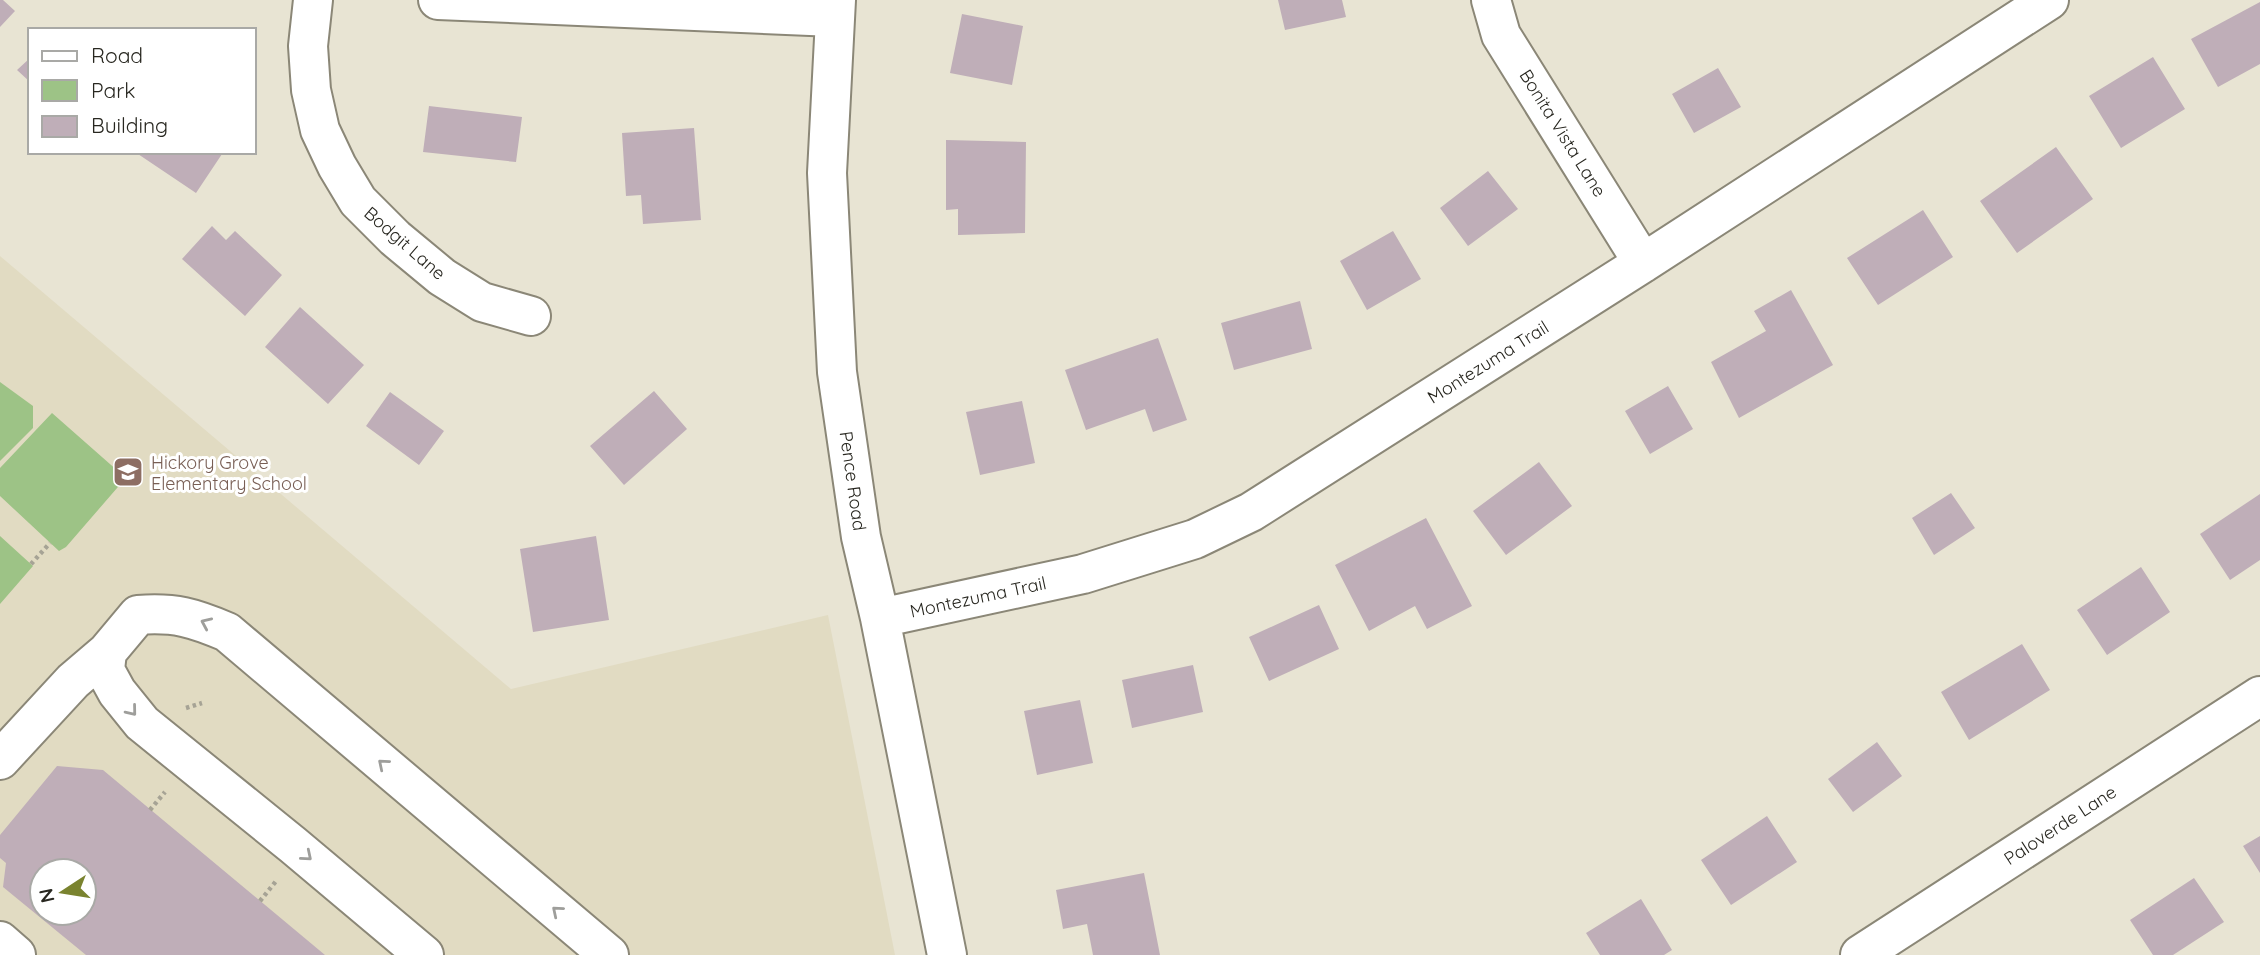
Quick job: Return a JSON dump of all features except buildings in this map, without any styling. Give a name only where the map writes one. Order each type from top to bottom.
[{"type":"street","name":"Bodgit Lane","points":[[313,0],[308,46],[311,90],[320,130],[358,201],[395,239],[442,277],[482,302],[531,316]]},
{"type":"street","points":[[438,0],[835,8]]},
{"type":"street","name":"Bonita Vista Lane","points":[[1491,0],[1501,35],[1643,262]]},
{"type":"street","name":"Montezuma Trail","points":[[880,618],[1083,574],[1195,539],[1251,512],[2049,0]]},
{"type":"street","name":"Pence Road","points":[[835,8],[827,173],[838,372],[861,537],[880,618],[947,955]]},
{"type":"street","points":[[0,760],[73,681],[107,652],[138,615],[161,613],[194,618],[228,632],[609,955]]},
{"type":"street","points":[[107,652],[105,670],[117,692],[142,723],[424,955]]},
{"type":"street","name":"Paloverde Lane","points":[[1860,955],[2260,696]]},
{"type":"street","points":[[0,941],[16,955]]},
{"type":"path","points":[[31,564],[50,543]]},
{"type":"shaded area","name":"Hickory Grove Elementary School","points":[[0,256],[511,689],[828,615],[895,955],[0,955]]},
{"type":"green space","points":[[0,382],[33,406],[33,428],[0,461]]},
{"type":"green space","points":[[52,413],[119,472],[124,480],[66,547],[59,551],[0,496],[0,468]]},
{"type":"green space","points":[[0,536],[33,566],[0,604]]},
{"type":"place","name":"Hickory Grove Elementary School","points":[[128,472]]}]
